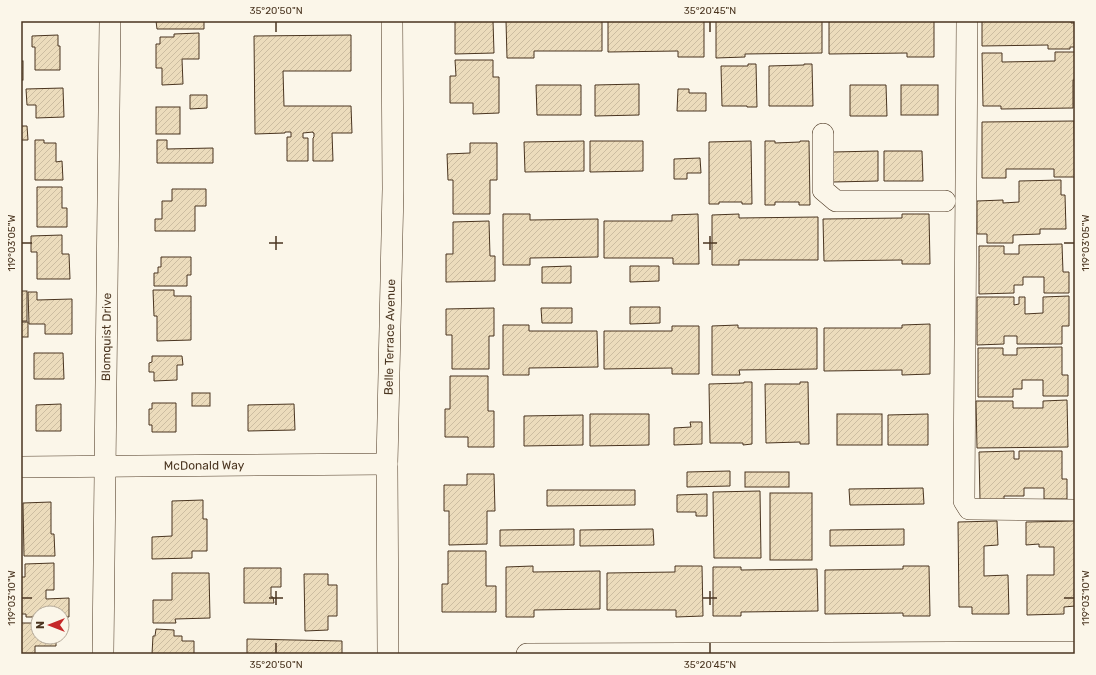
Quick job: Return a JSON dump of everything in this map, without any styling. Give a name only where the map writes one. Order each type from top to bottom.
[{"type":"street","name":"Blomquist Drive","points":[[103,654],[110,21]]},
{"type":"street","name":"Belle Terrace Avenue","points":[[388,654],[387,464],[393,189],[392,21]]},
{"type":"street","points":[[967,21],[964,501],[969,509],[1075,510]]},
{"type":"street","points":[[823,134],[823,190],[836,201],[945,201]]},
{"type":"street","name":"McDonald Way","points":[[21,467],[387,464]]},
{"type":"street","points":[[528,654],[1075,652]]},
{"type":"building","points":[[156,21],[204,21],[204,29],[157,29]]},
{"type":"building","points":[[455,21],[493,21],[494,53],[455,54]]},
{"type":"building","points":[[506,21],[602,21],[602,51],[534,51],[534,58],[507,58]]},
{"type":"building","points":[[608,21],[704,21],[704,57],[678,57],[678,51],[608,52]]},
{"type":"building","points":[[716,21],[822,21],[822,53],[745,54],[745,57],[716,58]]},
{"type":"building","points":[[829,21],[934,21],[934,57],[907,57],[907,53],[829,54]]},
{"type":"building","points":[[982,21],[1071,21],[1071,23],[1075,23],[1075,47],[1070,47],[1070,49],[1048,49],[1048,45],[982,46]]},
{"type":"building","points":[[199,33],[199,59],[182,59],[183,84],[162,85],[162,68],[156,68],[156,44],[160,44],[160,37],[174,37],[174,34]]},
{"type":"building","points":[[58,35],[58,46],[60,46],[60,70],[35,70],[35,47],[32,47],[32,36]]},
{"type":"building","points":[[351,35],[351,71],[283,71],[284,106],[351,106],[352,133],[332,133],[333,161],[313,161],[314,133],[303,133],[303,138],[308,138],[308,161],[287,161],[287,137],[291,137],[291,132],[255,134],[254,36]]},
{"type":"building","points":[[1055,52],[1075,52],[1073,108],[1001,109],[1001,106],[983,106],[982,53],[1002,53],[1002,62],[1055,61]]},
{"type":"building","points":[[455,60],[493,60],[493,77],[499,77],[499,113],[473,114],[473,103],[450,103],[450,76],[456,76]]},
{"type":"building","points":[[21,61],[23,61],[23,80],[21,80]]},
{"type":"building","points":[[748,64],[756,64],[757,107],[722,106],[721,66],[748,66]]},
{"type":"building","points":[[812,64],[813,106],[769,106],[769,66]]},
{"type":"building","points":[[639,84],[639,115],[595,116],[595,85]]},
{"type":"building","points":[[536,85],[581,85],[581,115],[537,115]]},
{"type":"building","points":[[850,85],[886,85],[887,116],[850,116]]},
{"type":"building","points":[[901,85],[938,85],[938,115],[901,115]]},
{"type":"building","points":[[63,88],[64,117],[36,118],[36,105],[27,105],[26,89]]},
{"type":"building","points":[[678,89],[689,89],[689,93],[706,93],[706,111],[677,111]]},
{"type":"building","points":[[190,95],[207,95],[207,108],[190,109]]},
{"type":"building","points":[[156,107],[180,107],[180,134],[156,134]]},
{"type":"building","points":[[1074,121],[1075,177],[1054,177],[1054,169],[1006,169],[1006,178],[982,178],[982,122]]},
{"type":"building","points":[[21,126],[27,126],[28,140],[21,140]]},
{"type":"building","points":[[35,140],[44,140],[44,143],[56,143],[56,162],[62,161],[63,180],[35,180]]},
{"type":"building","points":[[157,140],[167,140],[167,149],[213,148],[213,163],[157,163]]},
{"type":"building","points":[[584,141],[584,171],[525,172],[524,142]]},
{"type":"building","points":[[590,141],[643,141],[643,171],[590,172]]},
{"type":"building","points":[[751,141],[752,204],[742,204],[742,202],[719,202],[719,204],[709,204],[709,142]]},
{"type":"building","points":[[765,141],[775,141],[775,143],[809,141],[810,205],[799,205],[799,202],[775,202],[775,205],[765,205]]},
{"type":"building","points":[[470,143],[497,143],[497,180],[490,180],[490,214],[453,214],[453,180],[448,180],[447,154],[470,153]]},
{"type":"building","points":[[878,151],[878,181],[833,182],[833,152]]},
{"type":"building","points":[[884,151],[922,151],[923,181],[884,181]]},
{"type":"building","points":[[700,158],[701,173],[687,173],[687,179],[674,179],[674,159]]},
{"type":"building","points":[[1061,180],[1061,195],[1065,195],[1066,229],[1040,229],[1040,234],[1013,235],[1013,243],[987,243],[987,234],[977,234],[977,201],[1003,200],[1003,203],[1019,202],[1019,181]]},
{"type":"building","points":[[37,187],[62,187],[62,208],[67,208],[67,227],[37,227]]},
{"type":"building","points":[[172,189],[206,189],[206,206],[195,206],[195,231],[155,231],[155,219],[162,219],[162,201],[172,201]]},
{"type":"building","points":[[503,214],[530,214],[530,220],[598,219],[598,257],[530,258],[530,265],[503,265]]},
{"type":"building","points":[[698,214],[699,264],[673,264],[673,258],[604,258],[604,221],[672,221],[672,215]]},
{"type":"building","points":[[739,214],[739,218],[818,217],[818,260],[739,260],[739,265],[712,265],[712,215]]},
{"type":"building","points":[[902,214],[929,214],[930,264],[902,264],[902,260],[824,261],[823,219],[902,218]]},
{"type":"building","points":[[489,221],[490,256],[495,256],[495,281],[446,282],[446,254],[453,254],[453,222]]},
{"type":"building","points":[[62,235],[62,254],[69,254],[70,279],[37,279],[37,252],[31,252],[31,236]]},
{"type":"building","points":[[1062,244],[1063,272],[1069,272],[1069,293],[1044,293],[1044,277],[1023,277],[1023,285],[1014,285],[1014,293],[979,294],[979,246],[1004,246],[1004,254],[1019,254],[1019,245]]},
{"type":"building","points":[[161,257],[191,257],[191,275],[187,275],[187,286],[154,286],[154,273],[158,273],[158,267],[161,267]]},
{"type":"building","points":[[571,266],[571,283],[542,283],[542,267]]},
{"type":"building","points":[[630,266],[659,266],[659,281],[630,282]]},
{"type":"building","points":[[153,290],[174,290],[174,296],[191,296],[191,340],[157,341],[157,316],[154,316]]},
{"type":"building","points":[[21,291],[27,291],[27,321],[21,321]]},
{"type":"building","points":[[28,292],[37,292],[37,300],[72,299],[72,334],[45,334],[45,324],[29,324]]},
{"type":"building","points":[[1069,296],[1069,326],[1062,326],[1062,344],[1017,344],[1017,336],[1004,336],[1004,344],[977,345],[977,297],[1014,297],[1014,305],[1019,304],[1019,297],[1025,297],[1025,314],[1043,313],[1043,297]]},
{"type":"building","points":[[630,307],[660,307],[660,323],[630,324]]},
{"type":"building","points":[[494,308],[494,336],[489,336],[489,369],[452,369],[452,335],[446,335],[446,309]]},
{"type":"building","points":[[541,308],[572,308],[572,323],[542,323]]},
{"type":"building","points":[[21,322],[28,322],[28,337],[21,337]]},
{"type":"building","points":[[930,324],[930,374],[902,375],[902,370],[824,371],[824,328],[902,328],[902,325]]},
{"type":"building","points":[[503,325],[529,325],[529,331],[597,331],[598,367],[529,368],[529,375],[503,375]]},
{"type":"building","points":[[738,325],[738,328],[817,328],[817,369],[739,370],[740,375],[712,375],[712,326]]},
{"type":"building","points":[[672,326],[699,326],[699,374],[672,374],[672,368],[604,369],[604,331],[672,331]]},
{"type":"building","points":[[1062,347],[1062,375],[1068,375],[1068,396],[1043,396],[1043,380],[1022,380],[1022,389],[1013,389],[1013,397],[978,397],[978,348],[1003,348],[1003,355],[1017,355],[1017,348]]},
{"type":"building","points":[[34,353],[63,353],[64,379],[34,379]]},
{"type":"building","points":[[152,356],[182,356],[183,365],[177,365],[177,380],[154,381],[154,372],[149,372],[149,363],[152,362]]},
{"type":"building","points":[[450,376],[488,376],[488,411],[494,411],[494,447],[468,447],[468,437],[445,437],[445,409],[450,409]]},
{"type":"building","points":[[752,382],[752,444],[743,445],[743,443],[710,443],[709,384]]},
{"type":"building","points":[[800,382],[808,382],[809,444],[800,444],[800,442],[766,443],[765,384],[800,384]]},
{"type":"building","points":[[192,393],[210,393],[210,406],[192,406]]},
{"type":"building","points":[[1067,400],[1068,447],[977,448],[976,401],[1013,401],[1013,408],[1043,408],[1043,401]]},
{"type":"building","points":[[152,403],[176,403],[176,432],[152,432],[152,425],[149,425],[149,409],[152,409]]},
{"type":"building","points":[[61,404],[61,431],[36,431],[36,405]]},
{"type":"building","points":[[294,404],[295,430],[248,431],[248,405]]},
{"type":"building","points":[[590,414],[649,414],[649,445],[590,446]]},
{"type":"building","points":[[837,414],[882,414],[882,445],[837,445]]},
{"type":"building","points":[[928,414],[928,445],[888,445],[888,415]]},
{"type":"building","points":[[583,415],[583,445],[524,446],[524,416]]},
{"type":"building","points":[[690,422],[702,422],[702,444],[674,445],[674,428],[691,427]]},
{"type":"building","points":[[1014,451],[1014,459],[1019,459],[1019,451],[1062,451],[1062,479],[1067,479],[1067,499],[1044,499],[1044,488],[1024,488],[1024,496],[1004,496],[1004,500],[980,500],[979,452]]},
{"type":"building","points":[[730,471],[730,486],[687,487],[687,472]]},
{"type":"building","points":[[745,472],[789,472],[789,487],[745,487]]},
{"type":"building","points":[[467,474],[494,474],[495,511],[487,511],[487,544],[449,545],[449,511],[444,511],[444,485],[467,485]]},
{"type":"building","points":[[923,488],[924,504],[850,505],[849,489]]},
{"type":"building","points":[[547,490],[635,490],[635,505],[547,506]]},
{"type":"building","points":[[760,491],[761,558],[714,558],[713,492]]},
{"type":"building","points":[[770,493],[812,493],[812,560],[770,560]]},
{"type":"building","points":[[707,494],[707,516],[696,516],[696,512],[677,512],[677,495]]},
{"type":"building","points":[[203,500],[203,519],[207,519],[207,551],[192,551],[192,558],[152,559],[152,537],[172,536],[172,501]]},
{"type":"building","points":[[51,502],[51,534],[54,534],[55,556],[24,556],[23,503]]},
{"type":"building","points":[[997,521],[998,545],[984,546],[984,576],[1008,575],[1009,614],[972,614],[972,607],[959,607],[958,522]]},
{"type":"building","points":[[1075,521],[1075,606],[1064,607],[1064,614],[1027,615],[1027,575],[1054,575],[1054,547],[1039,547],[1039,544],[1026,545],[1026,522]]},
{"type":"building","points":[[574,529],[574,545],[500,546],[500,530]]},
{"type":"building","points":[[653,529],[654,545],[580,546],[580,530]]},
{"type":"building","points":[[904,529],[904,545],[830,546],[830,530]]},
{"type":"building","points":[[448,551],[486,551],[486,586],[496,586],[496,612],[442,612],[442,584],[448,584]]},
{"type":"building","points":[[54,563],[54,590],[46,590],[46,599],[69,598],[69,605],[30,605],[30,617],[26,617],[26,614],[21,614],[21,577],[25,577],[25,564]]},
{"type":"building","points":[[533,566],[533,572],[600,571],[600,609],[534,610],[534,617],[506,617],[506,567]]},
{"type":"building","points":[[675,566],[702,566],[703,616],[676,617],[676,610],[607,610],[607,573],[675,572]]},
{"type":"building","points":[[903,566],[929,566],[930,616],[903,616],[903,613],[825,614],[825,570],[903,569]]},
{"type":"building","points":[[713,567],[741,567],[741,570],[817,569],[818,611],[741,612],[741,616],[713,616]]},
{"type":"building","points":[[244,568],[281,568],[281,587],[271,587],[271,597],[273,597],[274,603],[244,603]]},
{"type":"building","points":[[172,573],[209,573],[210,618],[175,619],[176,623],[153,623],[153,600],[172,600]]},
{"type":"building","points":[[304,574],[328,574],[328,585],[337,585],[337,616],[328,616],[328,630],[305,631]]},
{"type":"building","points":[[21,623],[30,623],[30,645],[56,645],[35,646],[35,654],[21,654]]},
{"type":"building","points":[[156,629],[174,630],[174,636],[182,636],[182,641],[194,641],[194,654],[152,654],[153,636],[155,636]]},
{"type":"building","points":[[247,639],[342,641],[342,654],[247,654]]}]
